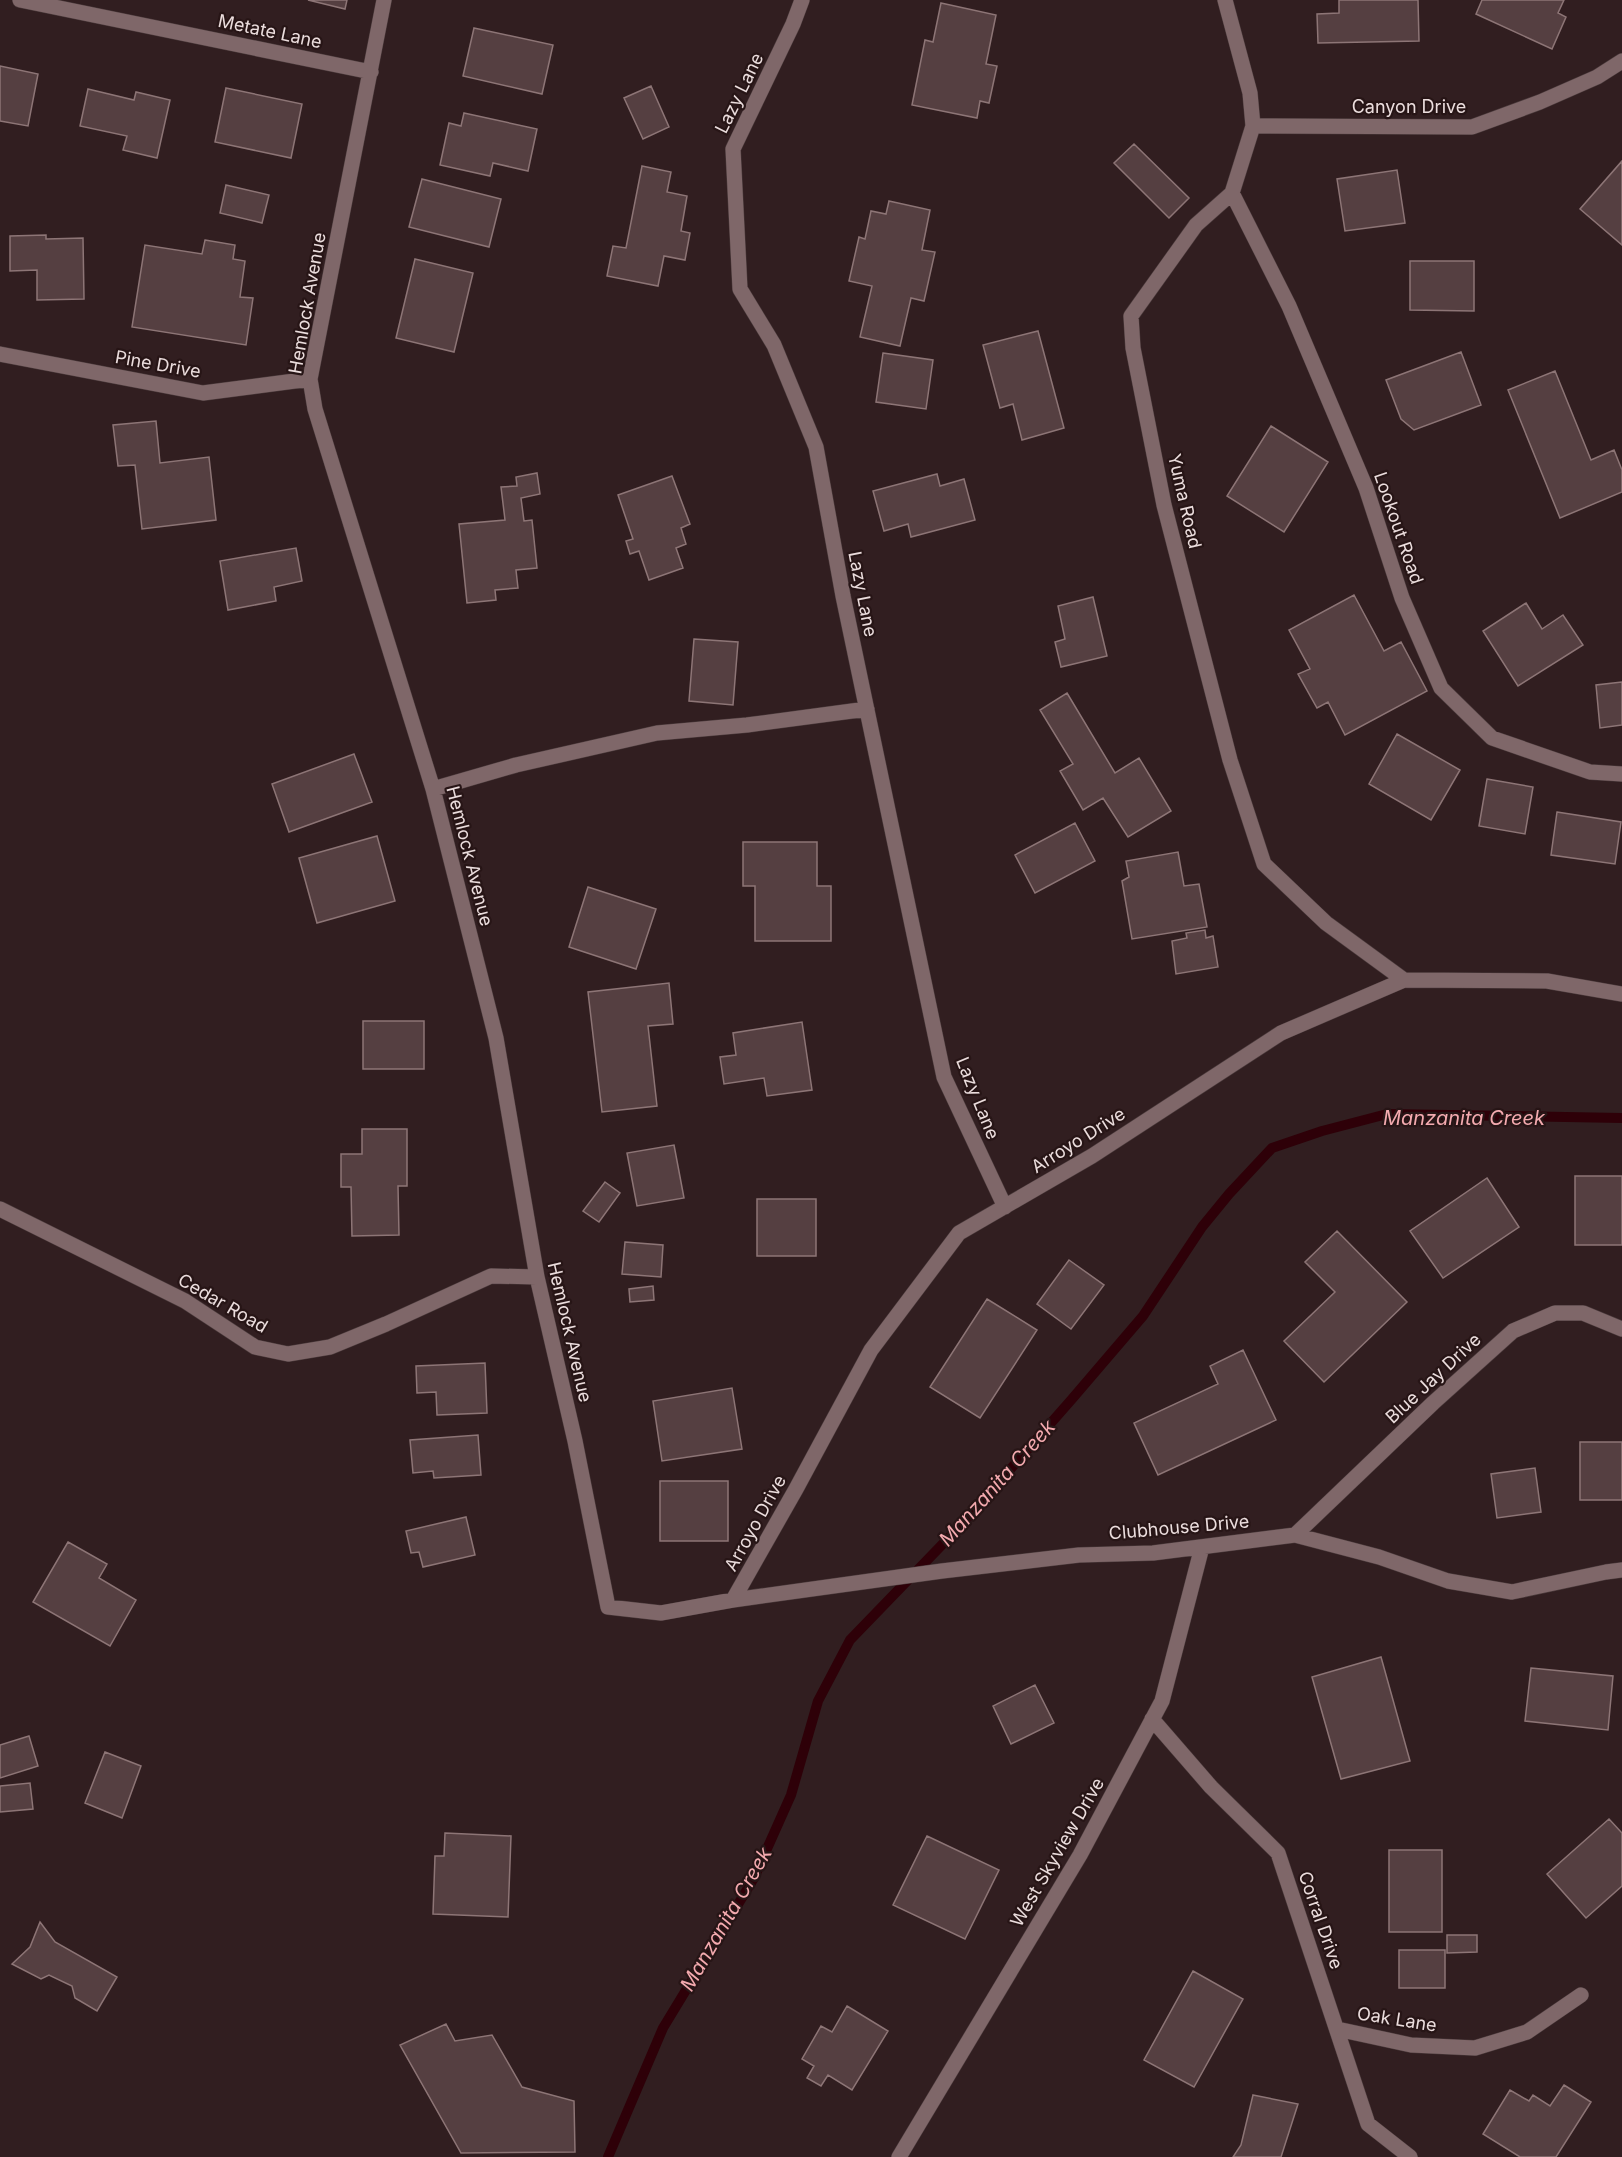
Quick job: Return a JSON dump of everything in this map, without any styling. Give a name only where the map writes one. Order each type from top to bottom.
[{"type":"street","name":"Metate Lane","points":[[21,0],[371,72]]},
{"type":"street","name":"Hemlock Avenue","points":[[384,0],[310,379],[315,409],[433,789],[496,1038],[537,1277],[575,1441],[608,1606],[661,1613],[733,1600]]},
{"type":"street","name":"Lazy Lane","points":[[802,0],[793,24],[733,149],[740,289],[774,345],[816,447],[843,596],[945,1077],[1005,1207]]},
{"type":"street","points":[[1225,0],[1250,93],[1253,126],[1232,193]]},
{"type":"street","name":"Canyon Drive","points":[[1253,126],[1472,127],[1540,102],[1597,77],[1622,61]]},
{"type":"street","name":"Lookout Road","points":[[1232,193],[1289,306],[1366,488],[1402,598],[1441,688],[1492,738],[1590,772],[1622,774]]},
{"type":"street","name":"Yuma Road","points":[[1232,193],[1196,225],[1131,316],[1133,348],[1164,505],[1230,760],[1264,864],[1326,923],[1404,980]]},
{"type":"street","name":"Pine Drive","points":[[0,354],[203,393],[310,379]]},
{"type":"street","points":[[433,789],[516,765],[657,733],[747,726],[867,709]]},
{"type":"street","name":"Arroyo Drive","points":[[733,1600],[871,1350],[959,1233],[1092,1156],[1281,1033],[1404,980],[1547,981],[1622,994]]},
{"type":"street","name":"Cedar Road","points":[[0,1209],[185,1301],[255,1347],[288,1354],[330,1347],[491,1276],[537,1277]]},
{"type":"street","name":"Blue Jay Drive","points":[[1295,1535],[1433,1403],[1513,1331],[1555,1313],[1583,1313],[1622,1329]]},
{"type":"street","name":"Clubhouse Drive","points":[[733,1600],[942,1571],[1079,1555],[1153,1553],[1295,1535],[1379,1557],[1448,1581],[1512,1593],[1622,1570]]},
{"type":"street","name":"West Skyview Drive","points":[[899,2157],[1080,1855],[1162,1701],[1202,1547]]},
{"type":"street","name":"Corral Drive","points":[[1152,1719],[1211,1787],[1278,1853],[1368,2124],[1410,2157]]},
{"type":"street","name":"Oak Lane","points":[[1337,2029],[1411,2045],[1475,2048],[1527,2032],[1581,1995]]},
{"type":"building","points":[[308,0],[347,0],[345,9]]},
{"type":"building","points":[[1339,0],[1418,0],[1419,41],[1318,43],[1317,14],[1339,13]]},
{"type":"building","points":[[1482,0],[1564,0],[1558,13],[1566,17],[1552,49],[1476,14]]},
{"type":"building","points":[[941,3],[996,15],[986,64],[997,66],[989,103],[980,101],[977,118],[912,105],[925,40],[933,42]]},
{"type":"building","points":[[474,28],[553,45],[542,94],[463,76]]},
{"type":"building","points":[[0,66],[38,74],[28,126],[0,121]]},
{"type":"building","points":[[651,86],[669,127],[643,139],[624,98]]},
{"type":"building","points":[[226,88],[302,104],[291,158],[215,142]]},
{"type":"building","points":[[88,89],[134,100],[136,92],[170,100],[157,158],[123,150],[127,136],[80,126]]},
{"type":"building","points":[[464,113],[537,129],[528,171],[493,163],[490,176],[440,165],[449,123],[461,126]]},
{"type":"building","points":[[1134,144],[1189,198],[1169,218],[1114,163]]},
{"type":"building","points":[[1622,161],[1622,245],[1580,209]]},
{"type":"building","points":[[642,166],[671,172],[667,192],[687,196],[681,231],[690,233],[685,260],[664,256],[658,286],[607,276],[613,246],[626,248]]},
{"type":"building","points":[[1397,170],[1405,223],[1345,231],[1337,179]]},
{"type":"building","points":[[422,179],[501,199],[489,247],[409,227]]},
{"type":"building","points":[[226,185],[269,195],[262,223],[220,213]]},
{"type":"building","points":[[889,201],[930,210],[922,250],[935,252],[924,301],[911,298],[900,346],[860,337],[872,286],[849,281],[859,237],[865,239],[871,211],[886,214]]},
{"type":"building","points":[[46,235],[46,239],[83,238],[84,299],[37,300],[37,270],[10,271],[10,236]]},
{"type":"building","points":[[205,240],[235,245],[233,259],[245,261],[240,297],[253,298],[246,345],[132,327],[145,245],[202,254]]},
{"type":"building","points":[[415,259],[473,273],[454,352],[396,338]]},
{"type":"building","points":[[1410,261],[1474,261],[1474,311],[1410,310]]},
{"type":"building","points":[[1038,331],[1064,428],[1022,440],[1013,404],[1000,408],[983,345]]},
{"type":"building","points":[[1461,352],[1481,405],[1414,430],[1401,419],[1386,380]]},
{"type":"building","points":[[883,353],[933,360],[926,409],[876,402]]},
{"type":"building","points":[[1555,371],[1591,460],[1614,450],[1622,470],[1622,492],[1560,518],[1508,390]]},
{"type":"building","points":[[156,421],[160,463],[209,457],[216,520],[142,529],[135,465],[118,466],[113,425]]},
{"type":"building","points":[[1271,426],[1328,462],[1284,532],[1227,496]]},
{"type":"building","points":[[537,473],[540,494],[521,498],[524,521],[532,520],[537,568],[516,570],[518,588],[495,590],[496,600],[467,603],[459,524],[505,520],[501,487],[517,486],[516,477]]},
{"type":"building","points":[[937,474],[940,486],[964,479],[975,520],[911,537],[908,524],[884,531],[873,491]]},
{"type":"building","points":[[672,476],[690,524],[681,528],[686,544],[676,548],[683,568],[649,580],[639,551],[630,554],[626,541],[633,539],[618,495]]},
{"type":"building","points":[[296,548],[302,581],[274,587],[276,601],[228,610],[220,561]]},
{"type":"building","points":[[1354,595],[1384,651],[1401,642],[1427,691],[1345,735],[1328,702],[1317,708],[1298,674],[1310,669],[1289,630]]},
{"type":"building","points":[[1093,597],[1107,656],[1061,667],[1055,642],[1065,639],[1058,606]]},
{"type":"building","points":[[1526,603],[1542,629],[1563,615],[1583,645],[1518,686],[1483,631]]},
{"type":"building","points":[[694,639],[738,642],[733,705],[689,701]]},
{"type":"building","points":[[1622,682],[1622,725],[1600,728],[1596,685]]},
{"type":"building","points":[[1067,693],[1115,773],[1139,758],[1171,811],[1128,837],[1103,798],[1083,810],[1060,771],[1073,764],[1040,710]]},
{"type":"building","points":[[1397,734],[1460,770],[1431,820],[1369,784]]},
{"type":"building","points":[[354,754],[372,802],[289,832],[272,784]]},
{"type":"building","points":[[1487,779],[1533,787],[1525,834],[1479,826]]},
{"type":"building","points":[[1557,812],[1621,822],[1615,864],[1551,855]]},
{"type":"building","points":[[1075,823],[1095,861],[1035,893],[1015,855]]},
{"type":"building","points":[[377,836],[395,901],[317,923],[299,858]]},
{"type":"building","points":[[743,842],[817,842],[817,886],[831,886],[831,941],[755,941],[755,886],[743,886]]},
{"type":"building","points":[[1178,852],[1184,886],[1199,884],[1207,927],[1132,939],[1122,881],[1129,877],[1126,861]]},
{"type":"building","points":[[588,887],[656,909],[636,969],[569,947]]},
{"type":"building","points":[[1205,930],[1206,938],[1213,936],[1218,967],[1176,974],[1172,941],[1187,938],[1186,933]]},
{"type":"building","points":[[669,983],[673,1024],[648,1026],[657,1106],[602,1112],[588,992]]},
{"type":"building","points":[[363,1021],[424,1021],[424,1069],[363,1069]]},
{"type":"building","points":[[802,1022],[812,1090],[767,1096],[764,1078],[724,1084],[720,1057],[736,1055],[733,1033]]},
{"type":"building","points":[[362,1129],[407,1129],[407,1186],[398,1186],[399,1235],[352,1236],[351,1187],[341,1187],[341,1154],[362,1154]]},
{"type":"building","points":[[674,1145],[684,1198],[637,1206],[627,1153]]},
{"type":"building","points":[[1575,1176],[1622,1176],[1622,1245],[1575,1245]]},
{"type":"building","points":[[1487,1178],[1519,1227],[1443,1278],[1410,1231]]},
{"type":"building","points":[[605,1182],[620,1193],[599,1222],[583,1211]]},
{"type":"building","points":[[757,1199],[816,1199],[816,1256],[757,1256]]},
{"type":"building","points":[[1337,1231],[1407,1302],[1324,1382],[1284,1341],[1335,1292],[1305,1262]]},
{"type":"building","points":[[625,1242],[663,1245],[661,1277],[622,1274]]},
{"type":"building","points":[[1069,1260],[1104,1285],[1071,1329],[1037,1304]]},
{"type":"building","points":[[653,1286],[654,1300],[630,1302],[629,1289]]},
{"type":"building","points":[[987,1299],[1037,1330],[980,1418],[930,1387]]},
{"type":"building","points":[[1243,1350],[1276,1420],[1158,1475],[1134,1423],[1218,1384],[1210,1366]]},
{"type":"building","points":[[485,1363],[487,1413],[437,1415],[436,1392],[417,1393],[416,1366]]},
{"type":"building","points":[[732,1388],[742,1449],[662,1461],[653,1401]]},
{"type":"building","points":[[478,1435],[481,1475],[434,1478],[433,1471],[413,1473],[410,1440]]},
{"type":"building","points":[[1580,1442],[1622,1442],[1622,1500],[1580,1500]]},
{"type":"building","points":[[1535,1468],[1541,1512],[1497,1518],[1491,1474]]},
{"type":"building","points":[[660,1481],[728,1481],[728,1541],[660,1541]]},
{"type":"building","points":[[466,1517],[475,1555],[423,1567],[419,1552],[411,1553],[406,1531]]},
{"type":"building","points":[[68,1542],[107,1564],[99,1578],[136,1600],[110,1646],[33,1602]]},
{"type":"building","points":[[1381,1657],[1410,1761],[1341,1779],[1312,1677]]},
{"type":"building","points":[[1531,1668],[1613,1676],[1608,1730],[1525,1721]]},
{"type":"building","points":[[1035,1685],[1054,1723],[1011,1744],[993,1706]]},
{"type":"building","points":[[29,1736],[38,1766],[0,1778],[0,1745]]},
{"type":"building","points":[[105,1752],[141,1766],[122,1818],[85,1803]]},
{"type":"building","points":[[30,1783],[33,1809],[0,1812],[0,1786]]},
{"type":"building","points":[[1609,1819],[1622,1833],[1622,1886],[1586,1918],[1547,1874]]},
{"type":"building","points":[[445,1833],[511,1836],[508,1917],[433,1914],[435,1856],[444,1856]]},
{"type":"building","points":[[927,1836],[999,1870],[965,1939],[893,1905]]},
{"type":"building","points":[[1389,1850],[1442,1850],[1442,1932],[1389,1932]]},
{"type":"building","points":[[40,1922],[55,1942],[117,1977],[97,2011],[75,1998],[72,1986],[49,1975],[41,1979],[12,1964],[30,1947]]},
{"type":"building","points":[[1447,1935],[1477,1935],[1477,1952],[1447,1953]]},
{"type":"building","points":[[1399,1950],[1445,1950],[1445,1988],[1399,1988]]},
{"type":"building","points":[[1193,1971],[1243,1999],[1194,2087],[1144,2060]]},
{"type":"building","points":[[847,2006],[888,2031],[852,2090],[828,2075],[821,2086],[807,2078],[814,2066],[802,2059],[821,2026],[832,2032]]},
{"type":"building","points":[[446,2024],[455,2041],[492,2035],[522,2087],[574,2101],[575,2152],[461,2153],[400,2045]]},
{"type":"building","points":[[1564,2085],[1591,2102],[1556,2157],[1520,2157],[1483,2134],[1510,2090],[1529,2101],[1533,2095],[1550,2106]]},
{"type":"building","points":[[1253,2095],[1298,2104],[1281,2157],[1233,2157],[1241,2145]]},
{"type":"waterway","name":"Manzanita Creek","points":[[608,2157],[663,2028],[754,1878],[791,1795],[818,1701],[850,1640],[964,1522],[1072,1399],[1143,1316],[1202,1227],[1272,1148],[1322,1131],[1387,1114],[1622,1118]]}]
